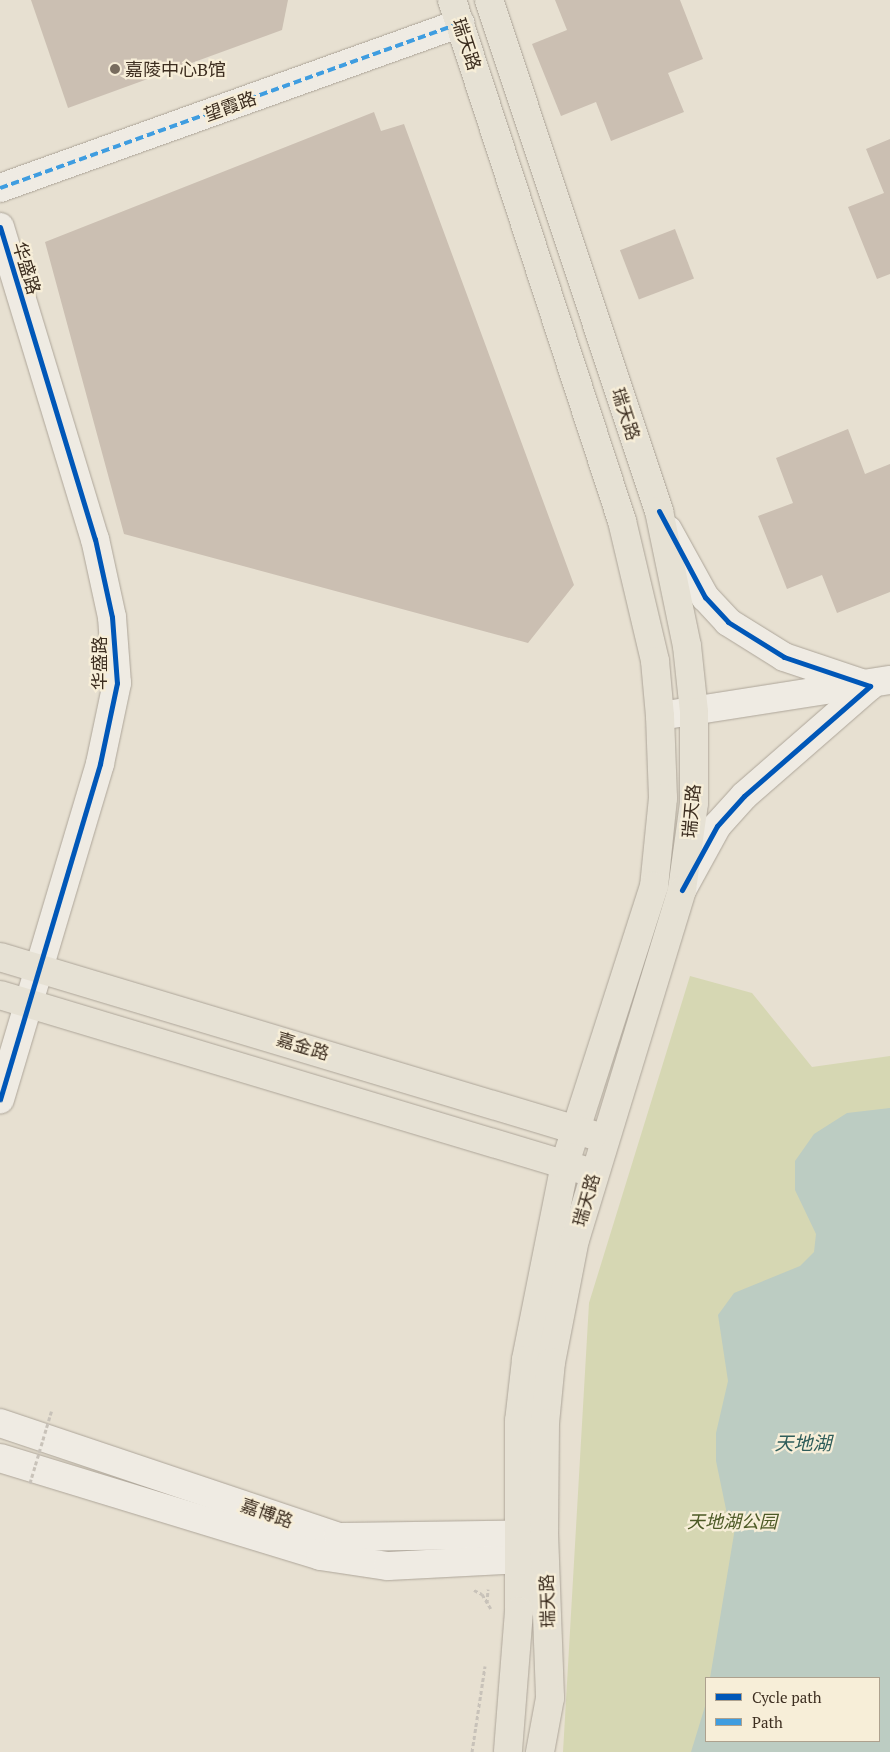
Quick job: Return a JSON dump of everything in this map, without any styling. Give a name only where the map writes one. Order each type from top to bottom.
[{"type":"main road","name":"瑞天路","points":[[489,0],[659,511],[687,646],[694,712],[694,803],[682,890],[593,1173],[560,1301],[551,1362],[508,1752]]},
{"type":"main road","name":"瑞天路","points":[[456,12],[622,521],[655,661],[660,716],[662,798],[654,886],[565,1164],[526,1360],[519,1421],[550,1698],[540,1752]]},
{"type":"main road","name":"嘉金路","points":[[0,957],[40,966],[604,1138]]},
{"type":"main road","name":"嘉金路","points":[[0,995],[29,1001],[593,1173]]},
{"type":"street","name":"望霞路","points":[[0,188],[456,12]]},
{"type":"street","name":"华盛路","points":[[0,226],[95,539],[112,617],[117,683],[100,764],[0,1099]]},
{"type":"street","points":[[659,511],[705,597],[728,622],[784,657],[880,683]]},
{"type":"street","points":[[660,716],[880,683]]},
{"type":"street","points":[[682,890],[717,826],[744,796],[880,683]]},
{"type":"street","name":"嘉博路","points":[[0,1423],[338,1537],[532,1547]]},
{"type":"street","name":"嘉博路","points":[[0,1458],[320,1556],[388,1566],[532,1547]]},
{"type":"path","points":[[30,1483],[52,1409]]},
{"type":"green space","name":"天地湖公园","points":[[690,976],[752,993],[812,1067],[890,1056],[890,1752],[563,1752],[589,1303]]},
{"type":"water","name":"天地湖","points":[[890,1108],[890,1752],[691,1752],[705,1706],[705,1742],[880,1742],[880,1677],[710,1677],[736,1522],[728,1519],[716,1461],[716,1433],[728,1381],[718,1315],[734,1293],[800,1266],[814,1252],[816,1234],[795,1190],[795,1161],[814,1134],[847,1113]]},
{"type":"building","name":"嘉陵中心B馆","points":[[31,0],[288,0],[282,30],[68,108]]},
{"type":"building","points":[[555,0],[680,0],[703,59],[668,73],[684,112],[611,141],[596,102],[561,116],[532,44],[567,30]]},
{"type":"building","points":[[374,112],[381,131],[404,124],[574,585],[528,643],[124,534],[45,242]]},
{"type":"building","points":[[890,139],[890,274],[877,279],[848,207],[884,193],[866,149]]},
{"type":"building","points":[[675,229],[694,278],[639,300],[620,250]]},
{"type":"building","points":[[848,429],[865,474],[890,464],[890,592],[837,613],[822,575],[787,589],[758,516],[793,503],[776,458]]},
{"type":"marked path","points":[[0,188],[460,23]]},
{"type":"cycle path","points":[[0,227],[95,539],[112,617],[117,683],[100,764],[0,1099]]},
{"type":"cycle path","points":[[659,511],[705,597],[728,622],[784,657],[870,686],[744,796],[717,826],[682,890]]},
{"type":"place","name":"嘉陵中心B馆","points":[[115,69]]}]
